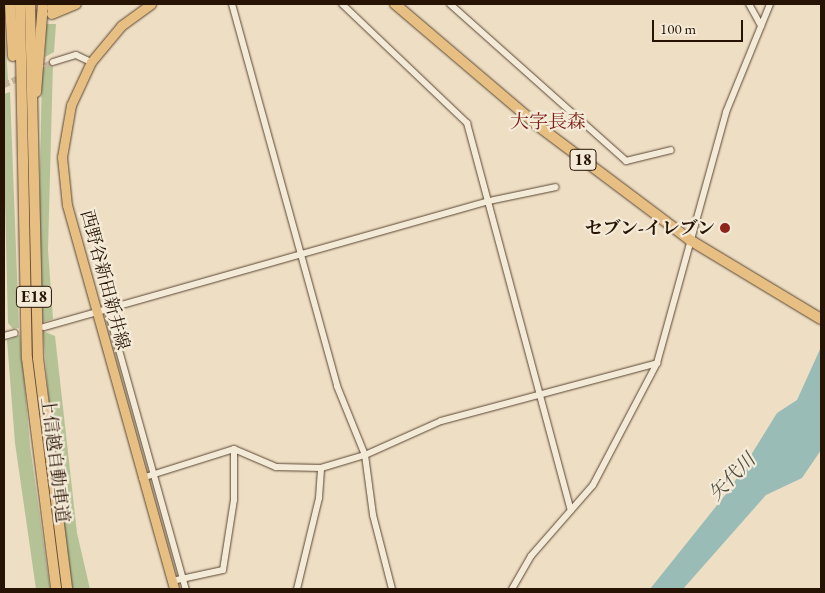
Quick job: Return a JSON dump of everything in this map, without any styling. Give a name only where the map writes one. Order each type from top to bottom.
[{"type":"highway","points":[[10,4],[20,146]]},
{"type":"highway","name":"上信越自動車道","points":[[20,4],[20,146],[30,398],[56,589]]},
{"type":"highway","name":"上信越自動車道","points":[[30,4],[32,232],[41,399],[67,589]]},
{"type":"highway","points":[[49,9],[63,4]]},
{"type":"highway","points":[[49,9],[76,4]]},
{"type":"highway","name":"18","points":[[396,4],[537,125],[690,240],[769,285],[821,319]]},
{"type":"highway","name":"18","points":[[400,4],[410,17]]},
{"type":"highway","points":[[32,232],[49,9]]},
{"type":"main road","name":"西野谷新田新井線","points":[[151,4],[121,26],[91,62],[71,104],[62,157],[67,206],[173,585]]},
{"type":"street","points":[[232,4],[337,386],[365,455],[373,515],[392,589]]},
{"type":"street","points":[[342,4],[467,123],[571,510]]},
{"type":"street","points":[[450,4],[626,161],[671,150]]},
{"type":"street","points":[[749,4],[761,26]]},
{"type":"street","points":[[512,589],[531,556],[593,485],[657,363],[726,112],[770,4]]},
{"type":"street","points":[[53,62],[67,55],[91,62]]},
{"type":"street","points":[[44,327],[96,310],[489,201],[556,187]]},
{"type":"street","points":[[107,307],[186,589]]},
{"type":"street","points":[[4,336],[15,333]]},
{"type":"street","points":[[142,478],[234,449],[276,467],[321,468],[365,455],[441,421],[657,363]]},
{"type":"street","points":[[173,585],[182,577],[223,570],[234,500],[234,449]]},
{"type":"street","points":[[298,589],[319,498],[321,468]]},
{"type":"green space","points":[[4,18],[8,80],[4,82]]},
{"type":"green space","points":[[46,24],[56,24],[54,52],[45,57]]},
{"type":"green space","points":[[53,63],[48,250],[53,319],[43,322],[39,230],[42,68]]},
{"type":"green space","points":[[10,92],[19,328],[13,329],[8,323],[4,161],[4,94]]},
{"type":"green space","points":[[43,331],[55,336],[77,533],[90,589],[73,589],[71,580],[52,443]]},
{"type":"green space","points":[[20,335],[30,445],[50,589],[36,589],[15,443],[7,340]]},
{"type":"water","points":[[821,347],[821,450],[802,478],[766,495],[683,589],[650,589],[730,489],[777,413],[797,400]]},
{"type":"tunnel","points":[[4,14],[51,14]]},
{"type":"tunnel","points":[[4,85],[53,62]]},
{"type":"place","name":"セブン-イレブン","points":[[725,228]]},
{"type":"district","name":"大字長森","points":[[548,122]]},
{"type":"water label","name":"矢代川","points":[[732,477]]}]
